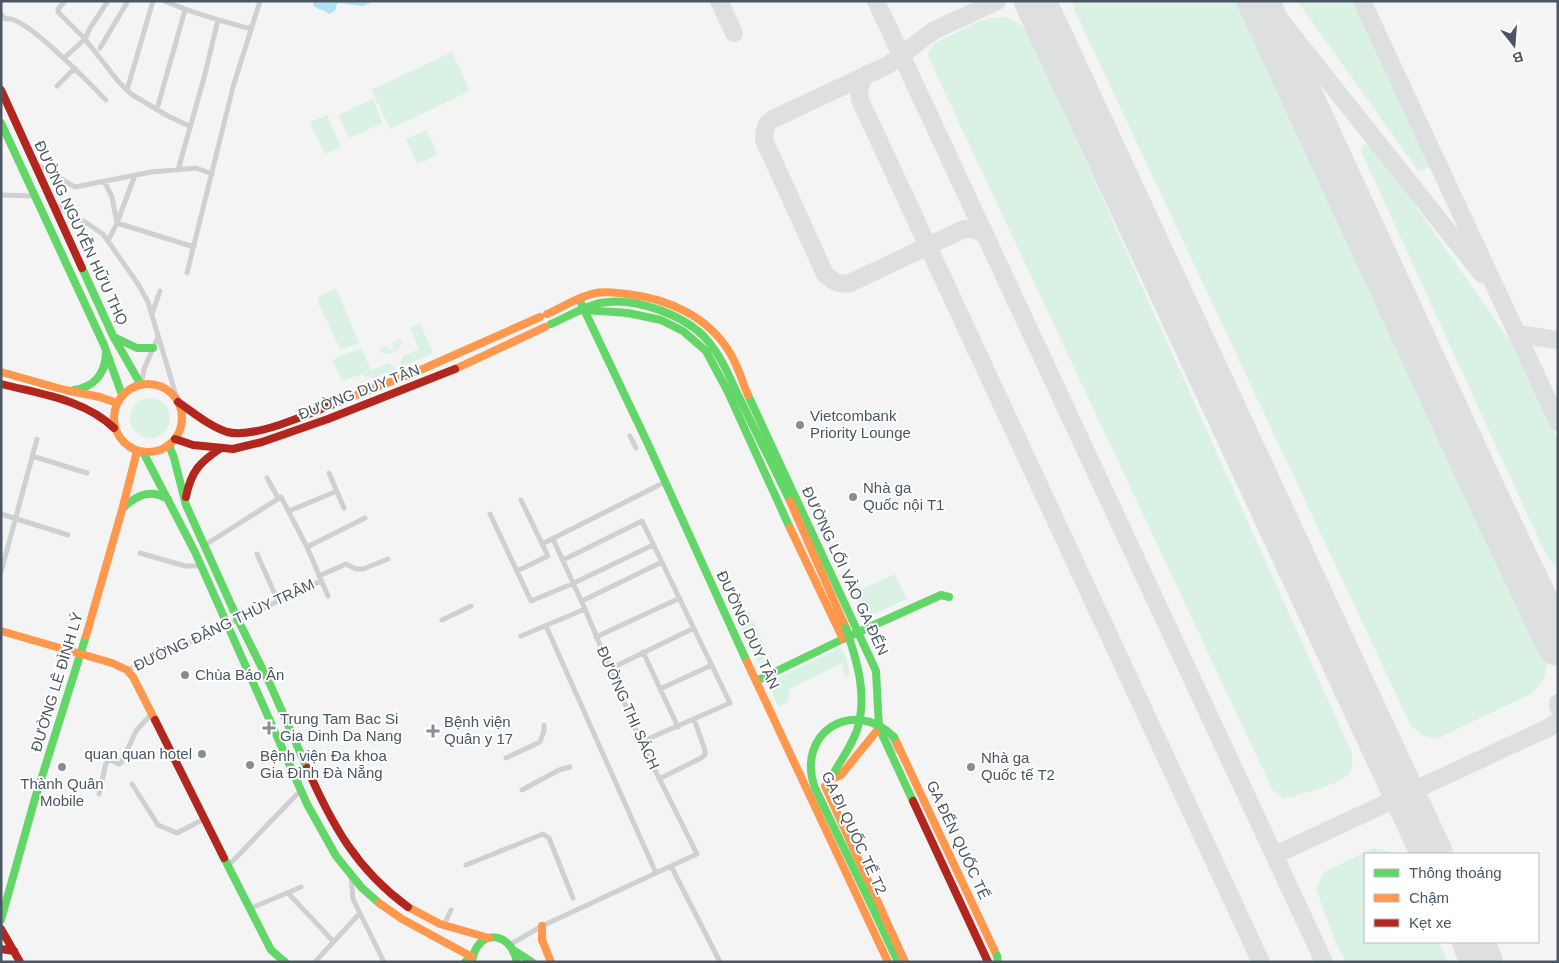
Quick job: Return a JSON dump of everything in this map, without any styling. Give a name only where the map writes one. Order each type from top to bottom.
[{"type":"street","points":[[65,1],[58,9],[58,12],[85,39],[127,90],[189,126]]},
{"type":"street","points":[[64,58],[85,39],[108,1]]},
{"type":"street","points":[[100,48],[128,1]]},
{"type":"street","points":[[127,90],[153,1]]},
{"type":"street","points":[[165,1],[179,8],[218,20],[247,28],[252,27]]},
{"type":"street","points":[[179,8],[181,1]]},
{"type":"street","points":[[187,273],[233,87],[260,1]]},
{"type":"street","points":[[157,109],[185,10]]},
{"type":"street","points":[[1,14],[5,19],[12,18],[22,23],[75,68],[106,100]]},
{"type":"street","points":[[178,170],[218,20]]},
{"type":"street","points":[[57,86],[75,68]]},
{"type":"street","name":"ĐƯỜNG NGUYỄN HỮU THỌ","points":[[1,90],[113,336],[141,385]]},
{"type":"street","name":"ĐƯỜNG NGUYỄN HỮU THỌ","points":[[1,124],[104,345],[122,395]]},
{"type":"street","points":[[33,162],[75,186],[135,175],[196,168],[212,174]]},
{"type":"street","points":[[108,241],[117,223],[135,175]]},
{"type":"street","points":[[104,181],[112,197],[117,223]]},
{"type":"street","points":[[1,195],[34,196]]},
{"type":"street","points":[[52,203],[102,234],[138,284],[148,302],[182,417],[179,433],[172,442],[161,450],[140,452]]},
{"type":"street","points":[[117,223],[194,247]]},
{"type":"street","points":[[152,314],[160,292]]},
{"type":"street","name":"ĐƯỜNG LỐI VÀO GA ĐẾN","points":[[579,299],[605,292],[655,299],[674,305],[702,321],[730,354],[876,671],[879,728],[984,944],[988,962]]},
{"type":"street","name":"ĐƯỜNG DUY TÂN","points":[[178,402],[221,430],[235,433],[262,429],[324,408],[442,362],[579,299],[888,962]]},
{"type":"street","points":[[583,310],[609,302],[652,308],[672,314],[689,323],[709,342],[726,368],[846,628],[860,674],[861,703],[856,731],[827,783]]},
{"type":"street","points":[[583,310],[628,313],[661,320],[682,331],[706,351],[723,382],[843,639]]},
{"type":"street","name":"ĐƯỜNG DUY TÂN","points":[[172,442],[193,446],[234,449],[262,442],[328,419],[444,374],[583,310]]},
{"type":"street","points":[[113,336],[137,349],[153,348]]},
{"type":"street","points":[[141,385],[144,369],[158,337]]},
{"type":"street","points":[[494,338],[498,348]]},
{"type":"street","points":[[65,390],[85,388],[99,378],[106,362],[104,345]]},
{"type":"street","points":[[1,372],[117,403]]},
{"type":"street","points":[[1,384],[69,403],[93,412],[106,419],[123,442],[140,452],[169,500],[201,566],[301,790],[324,836],[351,876],[382,906],[470,960],[477,945],[489,938]]},
{"type":"street","points":[[118,435],[113,420],[117,403],[122,395],[129,390],[141,385],[158,385],[178,402]]},
{"type":"street","points":[[234,449],[235,433]]},
{"type":"street","points":[[630,436],[636,448]]},
{"type":"street","points":[[1,572],[37,439]]},
{"type":"street","points":[[172,442],[185,502],[238,620],[270,684],[320,797],[337,830],[370,874],[393,896],[408,907],[444,925],[489,938],[500,938],[532,962]]},
{"type":"street","points":[[185,502],[191,474],[200,464],[221,448]]},
{"type":"street","name":"ĐƯỜNG LÊ ĐÌNH LÝ","points":[[2,916],[4,897],[140,452]]},
{"type":"street","points":[[32,456],[87,473]]},
{"type":"street","points":[[329,473],[344,508]]},
{"type":"street","points":[[267,478],[278,498]]},
{"type":"street","points":[[542,544],[665,482]]},
{"type":"street","points":[[289,511],[336,491]]},
{"type":"street","points":[[124,507],[141,494],[153,492],[162,494],[169,500]]},
{"type":"street","points":[[205,545],[281,497],[307,547],[328,596]]},
{"type":"street","points":[[517,571],[548,556],[521,500]]},
{"type":"street","points":[[1,514],[68,535]]},
{"type":"street","points":[[490,514],[531,601],[574,583],[653,545]]},
{"type":"street","points":[[307,547],[365,518]]},
{"type":"street","points":[[563,560],[642,521],[730,703],[641,742]]},
{"type":"street","name":"ĐƯỜNG THI SÁCH","points":[[553,538],[582,601],[641,742],[697,854],[671,866]]},
{"type":"street","points":[[140,553],[185,566],[201,566]]},
{"type":"street","points":[[257,554],[278,600]]},
{"type":"street","name":"ĐƯỜNG ĐẶNG THÙY TRÂM","points":[[127,670],[238,620],[346,564],[363,570],[388,559]]},
{"type":"street","points":[[582,601],[662,562]]},
{"type":"street","points":[[756,681],[941,595],[949,597]]},
{"type":"street","points":[[596,637],[680,598]]},
{"type":"street","points":[[442,620],[471,606]]},
{"type":"street","points":[[521,636],[585,609]]},
{"type":"street","points":[[546,626],[656,873]]},
{"type":"street","points":[[610,669],[694,628]]},
{"type":"street","points":[[1,631],[80,653],[127,670],[139,686],[227,867],[271,950],[285,962]]},
{"type":"street","points":[[643,652],[678,726]]},
{"type":"street","points":[[660,689],[712,665]]},
{"type":"street","points":[[100,794],[106,763],[110,760],[118,764],[121,763],[136,731],[152,713]]},
{"type":"street","points":[[659,779],[705,755],[694,719]]},
{"type":"street","name":"GA ĐI QUỐC TẾ T2","points":[[894,737],[883,726],[874,722],[856,719],[833,725],[816,742],[810,759],[810,770],[818,794],[898,962]]},
{"type":"street","points":[[506,758],[540,742],[544,725]]},
{"type":"street","points":[[808,793],[841,775],[879,728]]},
{"type":"street","name":"GA ĐẾN QUỐC TẾ","points":[[894,737],[998,960]]},
{"type":"street","points":[[522,790],[570,766]]},
{"type":"street","points":[[827,783],[905,962]]},
{"type":"street","points":[[132,784],[158,825],[177,833],[204,819]]},
{"type":"street","points":[[227,867],[301,790]]},
{"type":"street","points":[[466,865],[543,834],[548,838],[573,898]]},
{"type":"street","points":[[513,948],[542,926],[671,866],[720,962]]},
{"type":"street","points":[[351,876],[353,899],[384,962]]},
{"type":"street","points":[[249,909],[301,887]]},
{"type":"street","points":[[288,893],[333,941]]},
{"type":"street","points":[[444,925],[451,910]]},
{"type":"street","points":[[315,962],[360,913]]},
{"type":"street","points":[[542,926],[541,934],[544,949],[551,962]]},
{"type":"street","points":[[1,929],[20,962]]},
{"type":"street","points":[[984,944],[998,960]]},
{"type":"street","points":[[513,948],[517,962]]},
{"type":"street","points":[[1,949],[14,951]]},
{"type":"green space","points":[[1073,1],[1243,1],[1548,655],[1545,677],[1533,693],[1436,739],[1422,735],[1411,726],[1074,9]]},
{"type":"green space","points":[[1297,1],[1352,1],[1428,162],[1429,165],[1425,170],[1420,171],[1417,169]]},
{"type":"green space","points":[[1004,17],[1018,22],[1027,31],[1351,751],[1353,763],[1351,771],[1347,776],[1331,784],[1284,799],[1273,791],[930,61],[928,53],[935,43],[980,21]]},
{"type":"green space","points":[[452,52],[470,91],[390,129],[371,90]]},
{"type":"green space","points":[[373,99],[383,123],[349,138],[338,115]]},
{"type":"green space","points":[[327,115],[341,147],[325,154],[310,122]]},
{"type":"green space","points":[[427,130],[438,155],[417,164],[406,139]]},
{"type":"green space","points":[[1365,144],[1371,146],[1379,154],[1510,341],[1558,440],[1558,568],[1544,551],[1361,151],[1361,146]]},
{"type":"green space","points":[[336,288],[359,343],[343,349],[339,347],[318,302],[318,297]]},
{"type":"green space","points":[[420,323],[433,353],[402,366],[403,356],[419,350],[410,327]]},
{"type":"green space","points":[[400,339],[402,343],[395,352],[387,354],[380,352],[379,349],[387,345],[388,350],[394,348],[392,343]]},
{"type":"green space","points":[[361,348],[371,370],[389,363],[396,368],[374,378],[365,377],[363,374],[342,381],[332,360]]},
{"type":"green space","points":[[150,398],[164,404],[170,418],[164,432],[150,438],[136,432],[130,418],[136,404]]},
{"type":"green space","points":[[895,574],[907,599],[865,618],[853,593]]},
{"type":"green space","points":[[749,612],[772,663],[764,666],[757,661],[737,618]]},
{"type":"green space","points":[[840,648],[845,654],[849,675],[844,677],[843,663],[789,689],[788,702],[778,707],[772,691],[771,681]]},
{"type":"green space","points":[[1374,848],[1390,853],[1364,853],[1364,943],[1439,943],[1448,962],[1346,962],[1335,941],[1316,889],[1324,872]]},
{"type":"water","points":[[314,1],[370,1],[370,3],[363,6],[339,3],[335,11],[329,14],[315,7],[313,5]]},
{"type":"taxiway","points":[[719,1],[734,33]]},
{"type":"taxiway","points":[[876,1],[1324,962]]},
{"type":"taxiway","points":[[985,235],[973,229],[964,229],[850,283],[842,284],[836,282],[825,274],[764,140],[766,125],[773,119],[888,65],[933,31],[997,1]]},
{"type":"taxiway","points":[[1265,1],[1482,274]]},
{"type":"taxiway","points":[[1362,1],[1558,422]]},
{"type":"taxiway","points":[[867,74],[860,86],[860,100],[1261,962]]},
{"type":"taxiway","points":[[1518,334],[1558,340]]},
{"type":"taxiway","points":[[1540,606],[1558,613]]},
{"type":"taxiway","points":[[1550,629],[1558,636]]},
{"type":"taxiway","points":[[1275,855],[1550,727],[1558,721]]},
{"type":"taxiway","points":[[1474,943],[1491,962]]},
{"type":"runway","points":[[1035,1],[1432,853]]},
{"type":"runway","points":[[1258,1],[1558,645]]},
{"type":"runway","points":[[1473,943],[1482,962]]},
{"type":"traffic: fast","points":[[1,123],[104,345],[122,395]]},
{"type":"traffic: fast","points":[[82,268],[113,336],[141,385]]},
{"type":"traffic: fast","points":[[579,299],[648,444],[747,662]]},
{"type":"traffic: fast","points":[[551,324],[587,307],[600,303],[614,302],[643,305],[687,323],[708,341],[722,363],[790,501]]},
{"type":"traffic: fast","points":[[585,310],[628,313],[661,320],[683,331],[706,351],[727,390],[790,528]]},
{"type":"traffic: fast","points":[[114,337],[137,348],[153,348]]},
{"type":"traffic: fast","points":[[74,390],[93,383],[101,373],[106,354]]},
{"type":"traffic: fast","points":[[748,395],[876,671],[879,728],[913,801]]},
{"type":"traffic: fast","points":[[169,445],[186,505],[307,768]]},
{"type":"traffic: fast","points":[[143,452],[195,552],[307,804],[336,856],[362,888],[379,903]]},
{"type":"traffic: fast","points":[[124,507],[134,499],[145,494],[156,494],[168,499]]},
{"type":"traffic: fast","points":[[756,681],[941,595],[949,597]]},
{"type":"traffic: fast","points":[[835,771],[855,736],[860,717],[860,679],[846,628]]},
{"type":"traffic: fast","points":[[1,920],[34,802],[86,636]]},
{"type":"traffic: fast","points":[[876,915],[815,788],[811,769],[813,751],[820,737],[831,727],[845,721],[861,720],[878,725],[894,737]]},
{"type":"traffic: fast","points":[[224,858],[271,950],[285,962]]},
{"type":"traffic: fast","points":[[876,915],[898,962]]},
{"type":"traffic: fast","points":[[472,962],[475,951],[480,943],[493,937],[508,943],[517,962]]},
{"type":"traffic: fast","points":[[515,951],[532,962]]},
{"type":"traffic: fast","points":[[997,956],[998,962]]},
{"type":"traffic: fast","points":[[465,962],[472,957]]},
{"type":"traffic: slow","points":[[547,314],[590,294],[600,292],[642,296],[672,305],[699,319],[721,340],[735,363],[748,395]]},
{"type":"traffic: slow","points":[[334,404],[425,368],[540,317]]},
{"type":"traffic: slow","points":[[455,369],[545,327]]},
{"type":"traffic: slow","points":[[1,372],[117,403]]},
{"type":"traffic: slow","points":[[148,384],[161,386],[172,394],[180,405],[182,418],[180,431],[172,442],[161,450],[148,452],[135,450],[124,442],[116,431],[114,418],[116,405],[124,394],[135,386],[148,384]]},
{"type":"traffic: slow","points":[[86,636],[137,451]]},
{"type":"traffic: slow","points":[[790,501],[846,628]]},
{"type":"traffic: slow","points":[[790,528],[843,639]]},
{"type":"traffic: slow","points":[[1,631],[112,663],[127,670],[133,677],[155,720]]},
{"type":"traffic: slow","points":[[747,662],[888,962]]},
{"type":"traffic: slow","points":[[829,780],[841,775],[879,728]]},
{"type":"traffic: slow","points":[[894,737],[997,956]]},
{"type":"traffic: slow","points":[[825,786],[905,962]]},
{"type":"traffic: slow","points":[[379,903],[402,919],[472,957]]},
{"type":"traffic: slow","points":[[408,907],[440,924],[489,938]]},
{"type":"traffic: slow","points":[[542,926],[542,940],[551,962]]},
{"type":"traffic: jam","points":[[1,90],[82,268]]},
{"type":"traffic: jam","points":[[175,439],[193,445],[233,449],[262,442],[328,419],[455,369]]},
{"type":"traffic: jam","points":[[1,384],[75,404],[89,410],[114,428]]},
{"type":"traffic: jam","points":[[178,402],[214,426],[227,432],[239,433],[266,429],[334,404]]},
{"type":"traffic: jam","points":[[186,497],[191,480],[198,468],[207,458],[221,448]]},
{"type":"traffic: jam","points":[[155,720],[224,858]]},
{"type":"traffic: jam","points":[[307,768],[336,827],[360,862],[374,878],[408,907]]},
{"type":"traffic: jam","points":[[913,801],[988,962]]},
{"type":"traffic: jam","points":[[1,929],[20,962]]},
{"type":"traffic: jam","points":[[1,949],[14,951]]},
{"type":"place","name":"Vietcombank Priority Lounge","points":[[800,425]]},
{"type":"place","name":"Nhà ga Quốc nội T1","points":[[853,497]]},
{"type":"place","name":"Chùa Báo Ân","points":[[185,675]]},
{"type":"place","name":"Trung Tam Bac Si Gia Dinh Da Nang","points":[[269,728]]},
{"type":"place","name":"Bệnh viện Quân y 17","points":[[433,731]]},
{"type":"place","name":"quan quan hotel","points":[[202,754]]},
{"type":"place","name":"Bệnh viện Đa khoa Gia Đình Đà Nẵng","points":[[250,765]]},
{"type":"place","name":"Thành Quân Mobile","points":[[62,767]]},
{"type":"place","name":"Nhà ga Quốc tế T2","points":[[971,767]]}]
